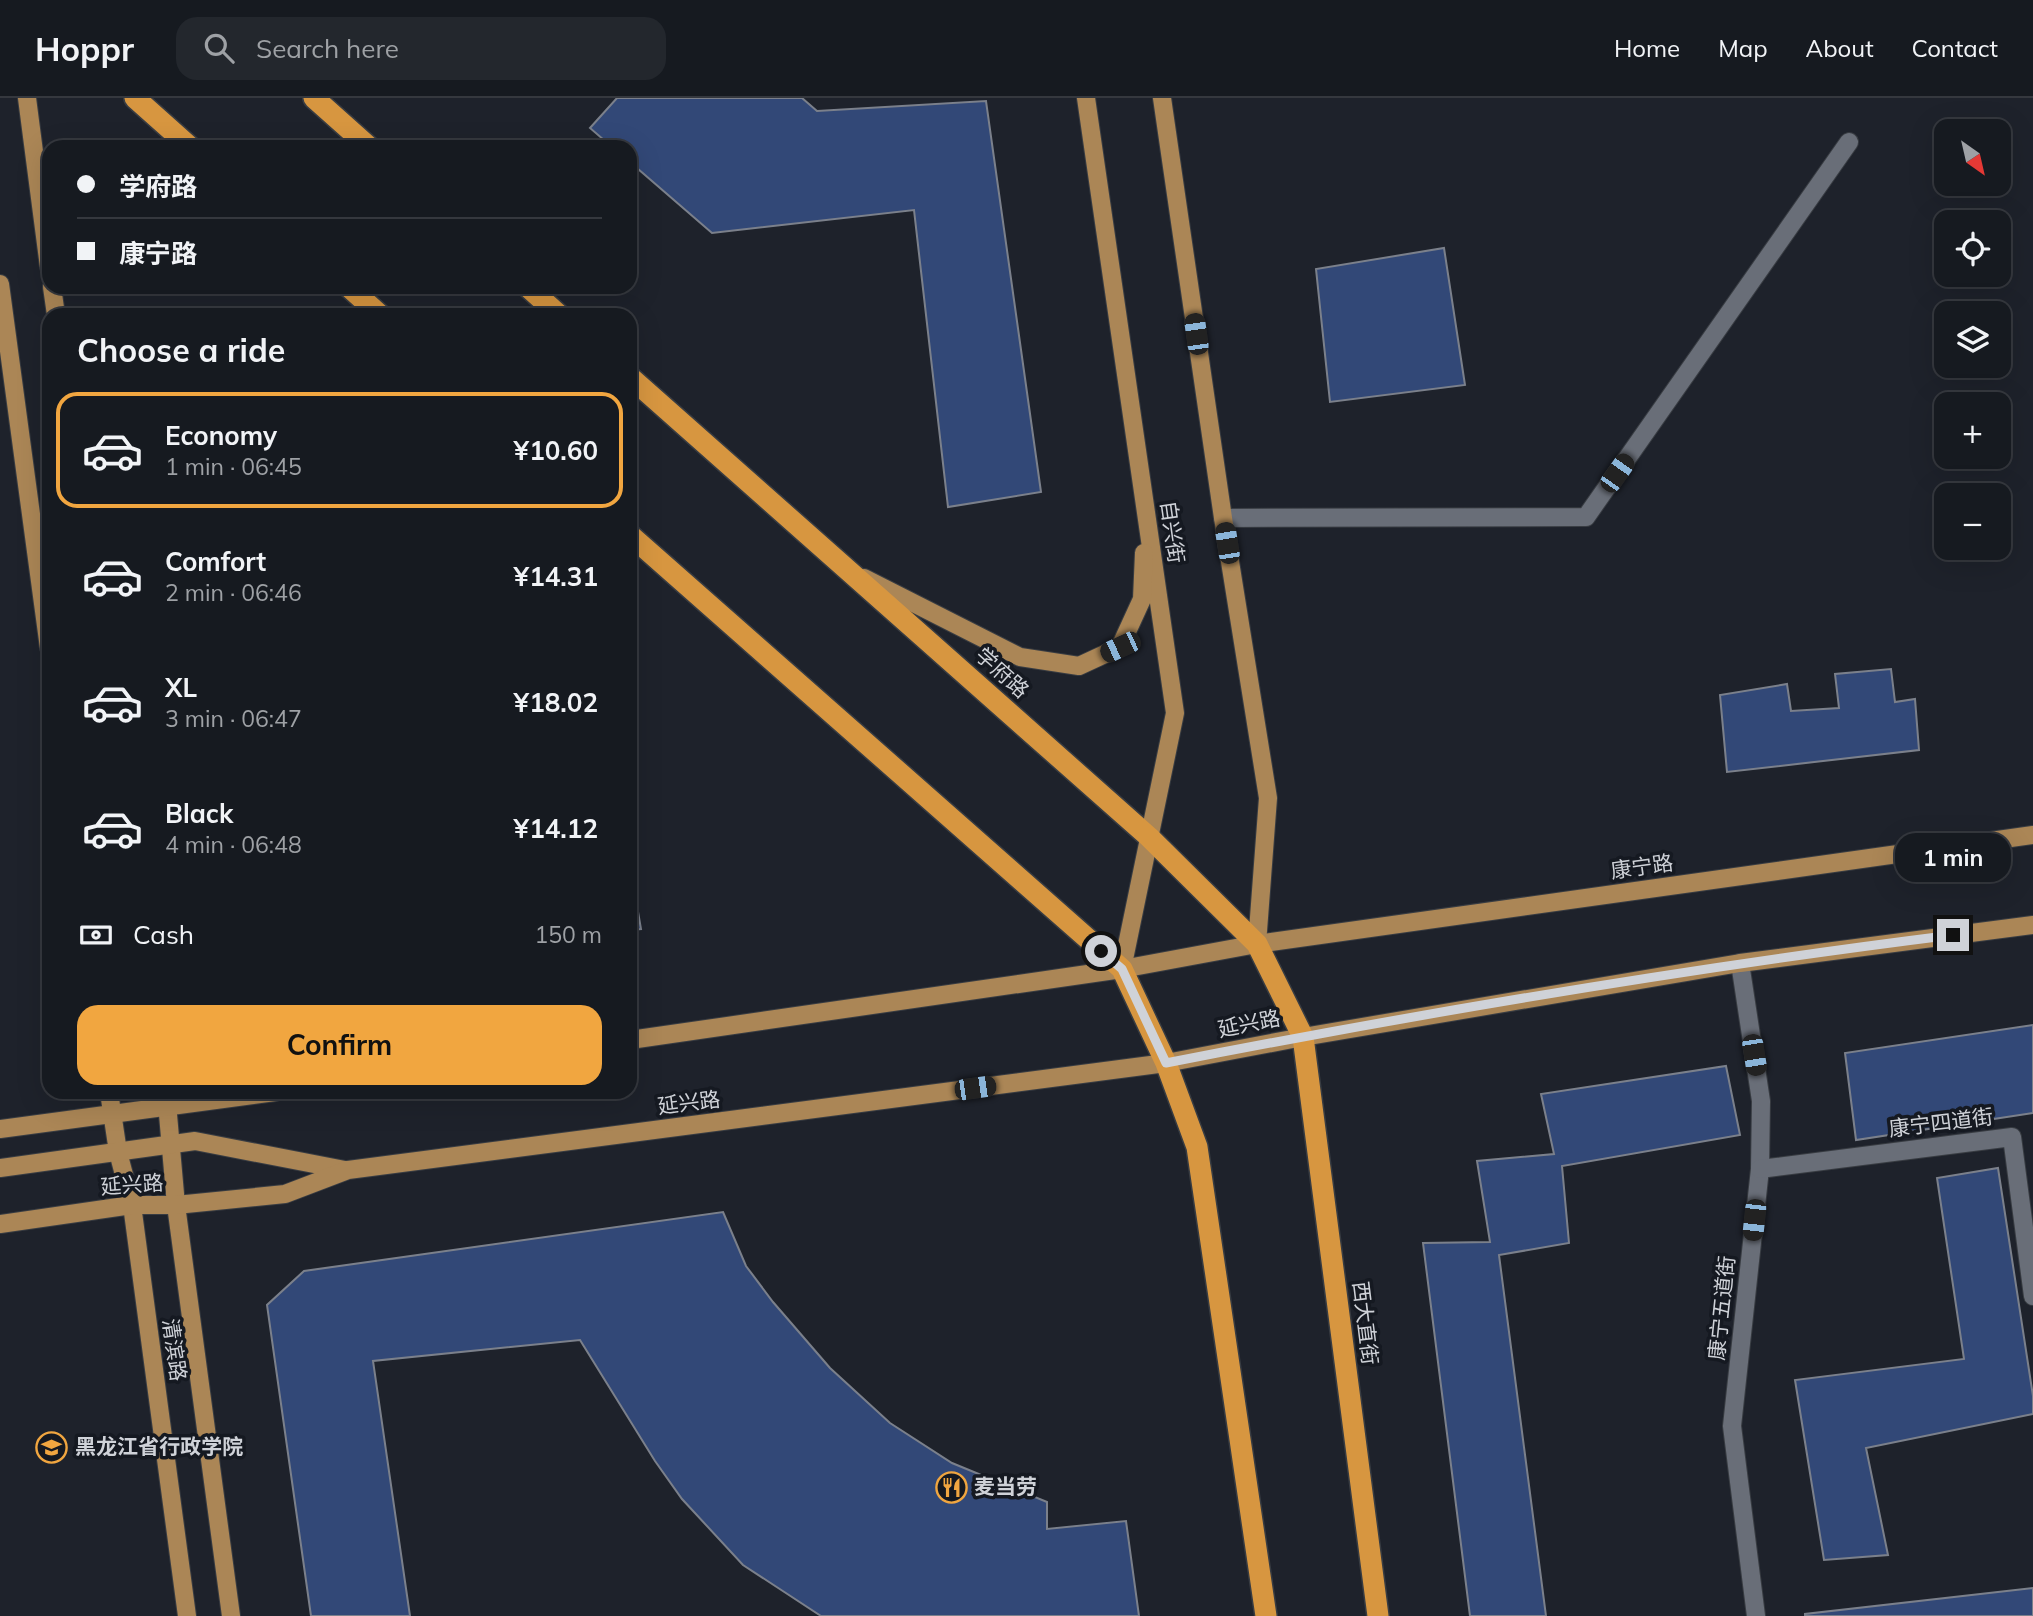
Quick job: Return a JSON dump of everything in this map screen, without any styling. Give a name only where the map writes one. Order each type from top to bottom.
[{"type":"highway","points":[[135,98],[182,140]]},
{"type":"highway","points":[[314,98],[361,140]]},
{"type":"highway","points":[[357,294],[372,308]]},
{"type":"highway","points":[[536,294],[551,308]]},
{"type":"highway","name":"学府路","points":[[637,383],[1149,837],[1257,944],[1303,1037]]},
{"type":"highway","points":[[637,541],[1122,969],[1166,1063],[1197,1147],[1266,1616]]},
{"type":"highway","name":"西大直街","points":[[1303,1037],[1378,1616]]},
{"type":"main road","points":[[27,98],[42,213]]},
{"type":"main road","name":"自兴街","points":[[1086,98],[1175,713],[1122,969]]},
{"type":"main road","points":[[637,1039],[1122,969],[1257,944],[1268,798],[1223,518],[1162,98]]},
{"type":"main road","points":[[0,284],[42,597]]},
{"type":"main road","points":[[849,571],[1020,657],[1079,666],[1120,647],[1142,598],[1146,511]]},
{"type":"main road","name":"康宁路","points":[[1257,944],[2033,835]]},
{"type":"main road","points":[[1303,1037],[1740,963],[2033,925]]},
{"type":"main road","name":"延兴路","points":[[0,1224],[132,1205],[176,1205],[285,1194],[348,1170],[1166,1063],[1303,1037]]},
{"type":"main road","name":"清滨路","points":[[110,1099],[118,1152],[132,1205],[187,1616]]},
{"type":"main road","points":[[0,1129],[112,1115],[167,1100]]},
{"type":"main road","name":"清滨路","points":[[167,1100],[176,1205],[231,1616]]},
{"type":"main road","points":[[0,1168],[195,1141],[348,1170]]},
{"type":"street","points":[[1223,518],[1586,517],[1849,142]]},
{"type":"street","name":"康宁五道街","points":[[1740,963],[1761,1101],[1759,1169],[1732,1426],[1756,1616]]},
{"type":"street","name":"康宁四道街","points":[[1759,1169],[2012,1137],[2033,1296]]},
{"type":"building","points":[[617,98],[802,98],[817,111],[986,101],[1041,492],[948,507],[914,210],[712,233],[637,168],[637,140],[604,140],[590,128]]},
{"type":"building","points":[[1444,248],[1465,385],[1330,402],[1316,269]]},
{"type":"building","points":[[1891,669],[1895,702],[1915,699],[1919,750],[1727,772],[1720,695],[1787,684],[1791,711],[1839,708],[1835,674]]},
{"type":"building","points":[[637,906],[641,929],[637,929]]},
{"type":"building","points":[[2033,1025],[2033,1113],[1856,1140],[1845,1053]]},
{"type":"building","points":[[1726,1066],[1740,1135],[1562,1166],[1569,1243],[1499,1255],[1546,1616],[1470,1616],[1423,1243],[1490,1242],[1477,1161],[1554,1154],[1541,1094]]},
{"type":"building","points":[[1998,1168],[2033,1396],[2033,1414],[1866,1448],[1888,1555],[1824,1560],[1795,1380],[1964,1359],[1937,1178]]},
{"type":"building","points":[[723,1212],[746,1266],[773,1302],[830,1368],[890,1423],[952,1463],[1047,1502],[1047,1529],[1126,1521],[1139,1616],[821,1616],[743,1565],[682,1499],[655,1461],[580,1340],[373,1361],[410,1616],[311,1616],[267,1305],[304,1271]]},
{"type":"building","points":[[2033,1588],[2033,1616],[1805,1616],[1805,1614]]},
{"type":"place","name":"黑龙江省行政学院","points":[[52,1447]]},
{"type":"place","name":"麦当劳","points":[[951,1487]]},
{"type":"route","points":[[1101,951],[1122,969],[1166,1063],[1303,1037],[1740,963],[1953,935]]}]
